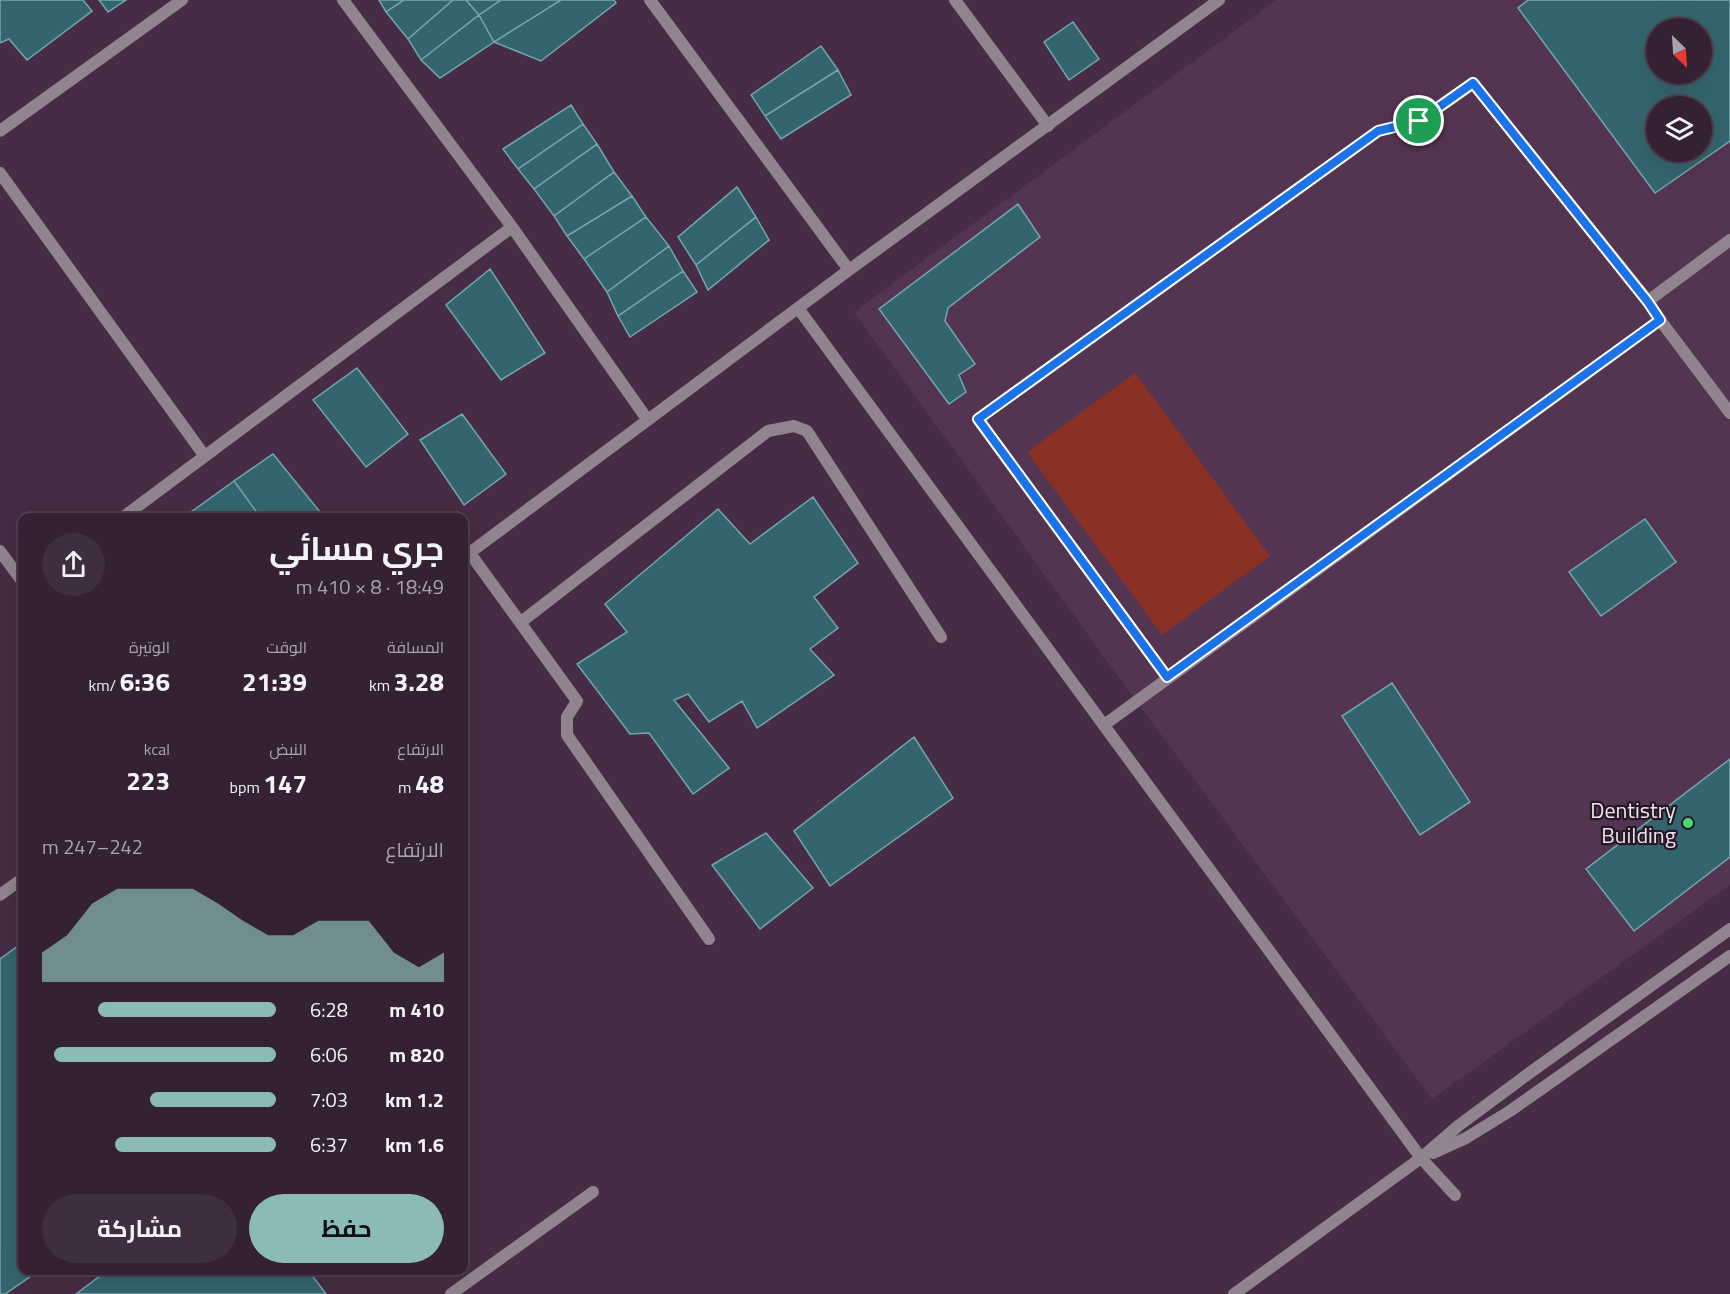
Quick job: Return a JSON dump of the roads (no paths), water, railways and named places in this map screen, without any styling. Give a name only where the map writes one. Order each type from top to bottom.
[{"type":"street","points":[[0,131],[182,0]]},
{"type":"street","points":[[344,0],[512,226],[647,419]]},
{"type":"street","points":[[650,0],[849,270]]},
{"type":"street","points":[[955,0],[1048,126]]},
{"type":"street","points":[[468,553],[849,270],[1219,0]]},
{"type":"street","points":[[1167,677],[978,419],[1378,131],[1419,121],[1473,83],[1648,302],[1730,413]]},
{"type":"street","points":[[0,173],[204,455]]},
{"type":"street","points":[[129,513],[512,226]]},
{"type":"street","points":[[1648,302],[1730,240]]},
{"type":"street","points":[[798,308],[1421,1158],[1455,1194]]},
{"type":"street","points":[[1104,724],[1660,320]]},
{"type":"street","points":[[521,622],[768,431],[794,426],[807,431],[941,637]]},
{"type":"street","points":[[0,551],[18,576]]},
{"type":"street","points":[[468,557],[521,622],[576,700],[567,717],[567,735],[709,939]]},
{"type":"street","points":[[0,896],[18,882]]},
{"type":"street","points":[[1234,1294],[1421,1158],[1458,1126],[1524,1077],[1730,929]]},
{"type":"street","points":[[1421,1158],[1466,1138],[1510,1112],[1730,956]]},
{"type":"street","points":[[451,1294],[593,1192]]},
{"type":"place","name":"Dentistry Building","points":[[1688,823]]}]
